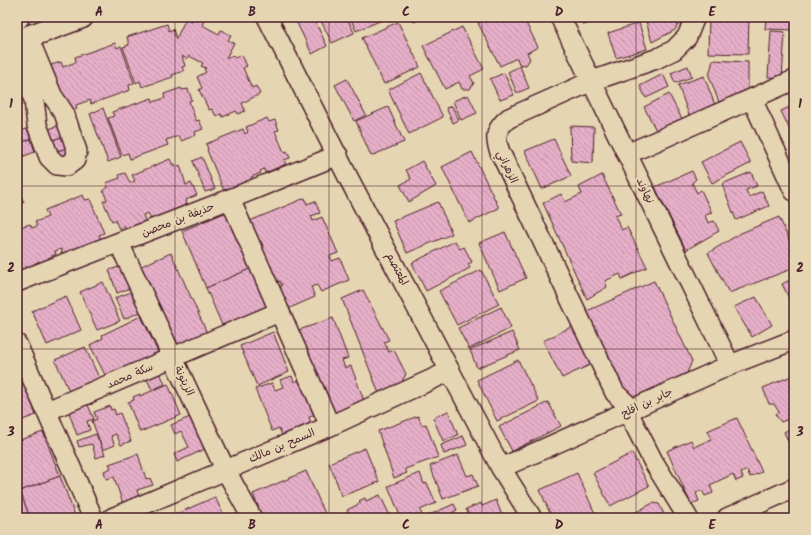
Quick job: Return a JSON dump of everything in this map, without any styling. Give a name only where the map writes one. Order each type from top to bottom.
[{"type":"street","points":[[20,44],[82,17]]},
{"type":"street","name":"المعتصم","points":[[267,17],[501,468],[532,518]]},
{"type":"street","name":"نهاوند","points":[[560,17],[730,365]]},
{"type":"street","name":"الزهراني","points":[[630,411],[615,393],[496,142],[496,132],[501,124],[509,118],[592,81],[656,59],[674,50],[687,37],[695,17]]},
{"type":"street","points":[[20,44],[64,113],[77,151],[75,160],[67,166],[56,165],[49,158],[36,122],[34,100],[20,44]]},
{"type":"street","points":[[627,154],[794,80]]},
{"type":"street","points":[[752,99],[794,190]]},
{"type":"street","name":"حذيفة بن محصن","points":[[17,282],[230,200],[338,155]]},
{"type":"street","points":[[230,200],[330,426]]},
{"type":"street","name":"الزيتونة","points":[[119,243],[225,469],[252,518]]},
{"type":"street","name":"سكة محمد","points":[[47,411],[279,312]]},
{"type":"street","name":"جابر بن افلح","points":[[501,468],[730,365],[794,340]]},
{"type":"street","points":[[17,344],[93,518]]},
{"type":"street","name":"السمح بن مالك","points":[[112,518],[225,469],[330,426],[450,371]]},
{"type":"street","points":[[630,411],[653,462],[688,518]]},
{"type":"street","points":[[727,518],[794,488]]},
{"type":"building","points":[[194,17],[204,21],[202,25],[219,34],[221,30],[231,35],[228,40],[234,43],[226,58],[233,55],[235,58],[242,55],[247,66],[243,68],[252,88],[256,86],[260,94],[242,103],[245,111],[238,114],[236,111],[223,117],[221,114],[216,116],[212,109],[209,110],[199,90],[202,88],[197,77],[206,72],[204,69],[206,68],[201,66],[203,63],[189,56],[187,59],[182,56],[185,66],[182,67],[184,71],[172,75],[173,77],[142,87],[140,81],[136,83],[123,47],[129,45],[127,37],[167,24],[169,31],[173,29],[176,39],[186,18],[192,21]]},
{"type":"building","points":[[294,17],[313,17],[327,46],[312,54]]},
{"type":"building","points":[[319,17],[347,17],[354,33],[332,43]]},
{"type":"building","points":[[350,17],[389,17],[356,31]]},
{"type":"building","points":[[411,17],[425,17],[414,22]]},
{"type":"building","points":[[490,17],[523,17],[538,47],[527,53],[530,59],[526,65],[519,64],[517,58],[500,66],[478,23]]},
{"type":"building","points":[[581,17],[613,17],[583,25]]},
{"type":"building","points":[[656,17],[680,17],[681,19],[675,30],[652,42],[646,21]]},
{"type":"building","points":[[709,17],[749,17],[748,54],[708,53]]},
{"type":"building","points":[[766,17],[794,17],[794,30],[765,29]]},
{"type":"building","points":[[398,22],[420,67],[384,84],[362,38]]},
{"type":"building","points":[[639,23],[647,49],[616,58],[608,33]]},
{"type":"building","points":[[462,27],[484,69],[470,76],[474,83],[470,89],[462,89],[459,82],[445,89],[423,46]]},
{"type":"building","points":[[771,31],[785,32],[782,78],[768,77]]},
{"type":"building","points":[[115,43],[117,48],[121,46],[134,83],[129,85],[130,90],[91,104],[90,100],[76,105],[77,109],[68,112],[51,65],[61,62],[63,67],[76,62],[75,57]]},
{"type":"building","points":[[713,60],[748,62],[748,95],[720,105],[709,76]]},
{"type":"building","points":[[520,66],[529,88],[517,93],[508,72]]},
{"type":"building","points":[[688,66],[692,77],[675,83],[671,73]]},
{"type":"building","points":[[421,73],[443,117],[409,134],[388,90]]},
{"type":"building","points":[[504,73],[514,95],[500,100],[490,79]]},
{"type":"building","points":[[663,74],[669,87],[646,98],[640,86]]},
{"type":"building","points":[[704,76],[715,105],[689,115],[678,85]]},
{"type":"building","points":[[347,79],[366,115],[354,121],[335,85]]},
{"type":"building","points":[[181,88],[182,90],[188,89],[192,100],[189,101],[196,121],[199,120],[203,129],[195,132],[196,135],[181,141],[179,136],[166,140],[168,145],[130,159],[128,153],[122,155],[108,118],[114,116],[112,112],[152,98],[153,102],[165,98],[164,94]]},
{"type":"building","points":[[669,94],[683,121],[658,134],[644,107]]},
{"type":"building","points":[[468,95],[477,113],[461,120],[453,101]]},
{"type":"building","points":[[794,105],[794,139],[781,111]]},
{"type":"building","points":[[452,106],[459,120],[453,123],[446,108]]},
{"type":"building","points":[[388,107],[404,142],[371,156],[356,121]]},
{"type":"building","points":[[103,108],[121,157],[108,162],[90,114]]},
{"type":"building","points":[[267,118],[269,122],[275,120],[279,130],[275,131],[284,152],[287,151],[290,158],[284,160],[286,164],[265,173],[264,169],[260,171],[261,173],[251,177],[252,180],[224,191],[207,150],[206,144],[243,129],[245,134],[248,132],[246,127]]},
{"type":"building","points":[[63,124],[67,135],[53,140],[49,129]]},
{"type":"building","points":[[570,126],[594,127],[593,163],[571,161]]},
{"type":"building","points":[[27,129],[31,139],[19,143],[17,132]]},
{"type":"building","points":[[67,135],[71,147],[57,151],[53,140]]},
{"type":"building","points":[[31,139],[35,152],[24,156],[19,143]]},
{"type":"building","points":[[554,139],[571,176],[542,189],[525,151]]},
{"type":"building","points":[[740,142],[751,163],[712,183],[701,162]]},
{"type":"building","points":[[19,143],[24,156],[17,158],[17,144]]},
{"type":"building","points":[[71,147],[75,158],[61,163],[57,151]]},
{"type":"building","points":[[472,152],[499,208],[469,223],[442,167]]},
{"type":"building","points":[[202,157],[215,189],[205,192],[193,161]]},
{"type":"building","points":[[170,159],[176,167],[180,165],[186,185],[191,183],[197,195],[186,200],[187,204],[177,210],[152,221],[148,213],[143,215],[146,223],[127,231],[124,225],[119,229],[115,220],[112,221],[103,201],[107,200],[103,190],[108,188],[106,183],[120,178],[119,175],[125,173],[130,183],[135,181],[132,175]]},
{"type":"building","points":[[422,161],[436,186],[409,202],[400,185],[411,179],[406,170]]},
{"type":"building","points":[[692,171],[696,179],[692,183],[697,193],[701,190],[712,213],[705,215],[708,223],[714,221],[719,231],[686,250],[655,187]]},
{"type":"building","points":[[751,172],[757,186],[746,190],[749,197],[762,191],[769,206],[736,220],[722,184]]},
{"type":"building","points":[[602,175],[621,214],[615,216],[622,230],[627,227],[647,267],[622,279],[620,274],[605,281],[607,287],[587,299],[543,203],[561,194],[565,202],[582,194],[579,187]]},
{"type":"building","points":[[17,188],[24,202],[17,205]]},
{"type":"building","points":[[83,195],[85,200],[90,199],[104,233],[99,235],[101,239],[63,255],[61,249],[55,251],[56,254],[48,258],[50,262],[41,265],[39,261],[34,264],[35,268],[17,276],[17,228],[30,224],[32,228],[37,226],[35,222],[48,217],[45,210]]},
{"type":"building","points":[[305,198],[307,204],[315,201],[320,213],[311,216],[313,221],[322,217],[338,253],[330,256],[332,261],[340,258],[349,280],[321,292],[317,285],[311,287],[315,297],[283,311],[274,290],[282,286],[280,281],[272,284],[257,251],[264,248],[261,241],[254,244],[245,223]]},
{"type":"building","points":[[438,202],[452,234],[407,253],[393,221]]},
{"type":"building","points":[[229,211],[252,268],[206,288],[182,231]]},
{"type":"building","points":[[779,217],[794,251],[794,268],[729,293],[708,253],[741,233]]},
{"type":"building","points":[[505,232],[526,278],[500,290],[479,243]]},
{"type":"building","points":[[455,241],[460,249],[464,247],[472,262],[468,264],[470,268],[426,291],[412,263]]},
{"type":"building","points":[[171,253],[208,335],[175,349],[139,267]]},
{"type":"building","points":[[126,265],[133,287],[117,293],[109,270]]},
{"type":"building","points":[[252,268],[269,306],[222,325],[206,288]]},
{"type":"building","points":[[481,270],[499,304],[457,325],[439,291]]},
{"type":"building","points":[[794,278],[794,308],[782,284]]},
{"type":"building","points":[[654,281],[692,361],[687,373],[638,397],[621,394],[587,311]]},
{"type":"building","points":[[103,282],[120,321],[97,330],[80,292]]},
{"type":"building","points":[[137,290],[145,310],[124,319],[115,298]]},
{"type":"building","points":[[363,290],[389,340],[384,342],[389,352],[394,350],[406,374],[398,389],[380,396],[342,299]]},
{"type":"building","points":[[66,296],[81,330],[47,345],[32,311]]},
{"type":"building","points":[[756,297],[772,325],[752,337],[734,307]]},
{"type":"building","points":[[501,307],[511,328],[469,349],[458,328]]},
{"type":"building","points":[[141,316],[158,352],[106,377],[90,345],[103,338],[102,335]]},
{"type":"building","points":[[333,318],[348,358],[342,360],[345,368],[351,366],[365,403],[332,416],[299,330]]},
{"type":"building","points":[[575,325],[594,363],[562,378],[543,341]]},
{"type":"building","points":[[273,332],[289,372],[257,386],[240,346]]},
{"type":"building","points":[[512,332],[520,350],[477,368],[470,350]]},
{"type":"building","points":[[85,347],[100,380],[70,393],[55,360]]},
{"type":"building","points":[[518,360],[539,401],[497,421],[477,380]]},
{"type":"building","points":[[17,370],[19,370],[36,415],[17,422]]},
{"type":"building","points":[[160,373],[165,384],[152,390],[147,379]]},
{"type":"building","points":[[794,375],[794,417],[781,422],[775,414],[779,412],[774,404],[769,404],[763,388]]},
{"type":"building","points":[[292,376],[294,382],[304,378],[318,414],[309,417],[311,423],[282,435],[279,428],[272,431],[255,389],[272,383],[275,390],[283,387],[280,380]]},
{"type":"building","points":[[168,384],[181,415],[140,432],[128,402],[134,400],[133,397],[140,394],[140,396]]},
{"type":"building","points":[[90,399],[93,404],[88,405],[94,419],[87,421],[90,430],[77,435],[67,407]]},
{"type":"building","points":[[548,402],[561,426],[512,451],[499,427]]},
{"type":"building","points":[[110,406],[111,410],[114,409],[116,415],[120,413],[131,441],[121,445],[116,434],[111,436],[115,445],[103,450],[92,421],[97,419],[94,412]]},
{"type":"building","points":[[448,411],[458,435],[443,441],[433,418]]},
{"type":"building","points":[[418,416],[422,425],[426,424],[438,457],[405,469],[407,473],[394,478],[378,431]]},
{"type":"building","points":[[190,417],[205,449],[177,462],[174,454],[189,447],[181,431],[175,434],[171,425]]},
{"type":"building","points":[[737,418],[762,472],[750,477],[747,470],[741,473],[743,478],[736,481],[733,474],[710,485],[713,493],[705,496],[702,490],[696,493],[699,501],[691,504],[667,451],[691,440],[694,447],[711,439],[707,431]]},
{"type":"building","points":[[794,427],[794,454],[784,432]]},
{"type":"building","points":[[43,432],[60,476],[20,491],[17,484],[17,441]]},
{"type":"building","points":[[96,434],[105,455],[96,458],[92,444],[79,447],[77,441]]},
{"type":"building","points":[[463,436],[467,445],[444,454],[441,445]]},
{"type":"building","points":[[365,448],[379,482],[342,496],[329,463]]},
{"type":"building","points":[[632,453],[649,486],[610,506],[593,473]]},
{"type":"building","points":[[138,454],[146,479],[150,478],[153,485],[137,490],[139,498],[123,504],[114,477],[106,479],[104,471],[111,468],[109,464]]},
{"type":"building","points":[[458,455],[467,476],[473,474],[478,486],[443,499],[430,466]]},
{"type":"building","points":[[306,471],[327,518],[263,518],[253,494]]},
{"type":"building","points":[[420,473],[424,484],[427,483],[436,503],[420,510],[422,515],[412,518],[410,514],[401,518],[388,486]]},
{"type":"building","points":[[577,473],[597,518],[552,518],[540,490]]},
{"type":"building","points":[[60,476],[76,518],[30,518],[20,491]]},
{"type":"building","points":[[20,491],[30,518],[17,518],[17,492]]},
{"type":"building","points":[[380,495],[391,518],[351,518],[347,510],[361,503],[359,501],[365,498],[366,501]]},
{"type":"building","points":[[215,497],[225,518],[178,518],[176,514]]},
{"type":"building","points":[[496,500],[503,518],[470,518],[466,509],[481,503],[482,506]]},
{"type":"building","points":[[653,503],[659,504],[666,518],[625,518]]},
{"type":"building","points":[[454,504],[457,510],[453,512],[455,518],[428,518],[427,516]]}]
